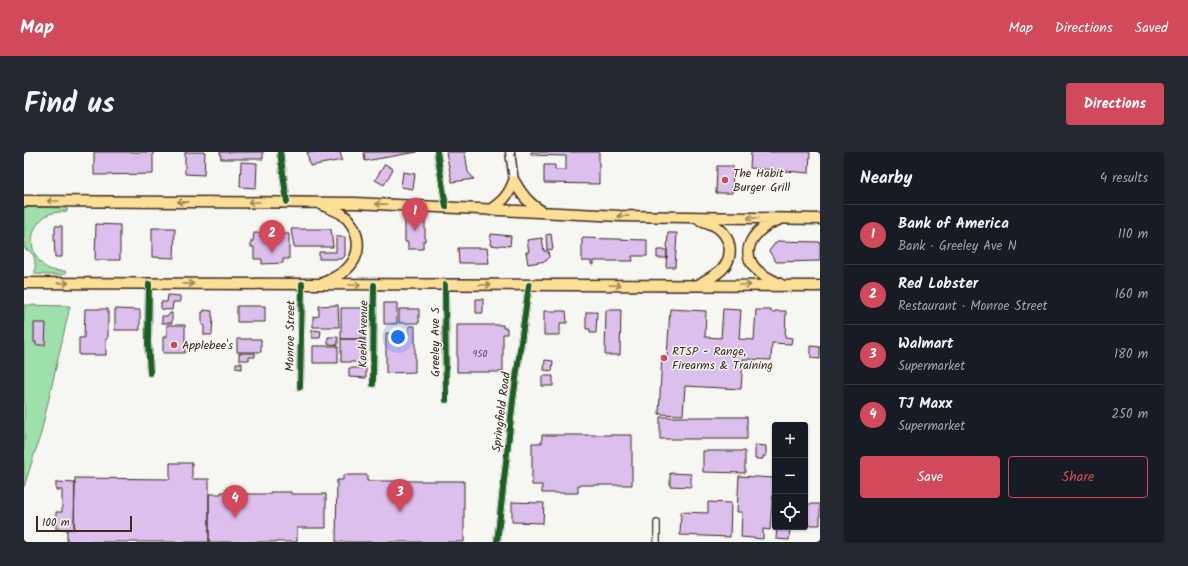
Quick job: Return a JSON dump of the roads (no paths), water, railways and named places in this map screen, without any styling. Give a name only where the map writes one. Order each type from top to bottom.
[{"type":"highway","points":[[490,210],[504,200],[511,190],[514,181]]},
{"type":"highway","points":[[514,181],[526,200],[545,213]]},
{"type":"highway","points":[[24,201],[73,197],[317,202],[446,207],[545,213],[695,218],[820,219]]},
{"type":"highway","points":[[317,202],[346,217],[354,228],[358,241],[356,253],[350,265],[343,272],[320,285]]},
{"type":"highway","points":[[695,218],[714,226],[721,231],[728,241],[730,250],[729,258],[723,269],[698,285]]},
{"type":"highway","points":[[782,285],[757,270],[750,260],[749,253],[750,243],[758,231],[774,221],[784,218]]},
{"type":"highway","points":[[24,283],[820,286]]},
{"type":"street","points":[[280,152],[286,202]]},
{"type":"street","points":[[437,152],[446,207]]},
{"type":"street","points":[[510,152],[514,181]]},
{"type":"street","points":[[149,284],[150,373]]},
{"type":"street","name":"Monroe Street","points":[[300,387],[302,284]]},
{"type":"street","name":"Koehl Avenue","points":[[373,384],[374,285]]},
{"type":"street","name":"Greeley Ave S","points":[[445,285],[446,400]]},
{"type":"street","name":"Springfield Road","points":[[496,542],[529,285]]},
{"type":"street","points":[[657,523],[657,542]]},
{"type":"place","name":"The Habit Burger Grill","points":[[725,180]]},
{"type":"place","name":"Bank of America","points":[[415,231]]},
{"type":"place","name":"Red Lobster","points":[[272,253]]},
{"type":"place","name":"Applebee's","points":[[174,345]]},
{"type":"place","name":"RTSP - Range, Firearms & Training","points":[[664,358]]},
{"type":"place","name":"Walmart","points":[[400,512]]},
{"type":"place","name":"TJ Maxx","points":[[235,518]]}]
